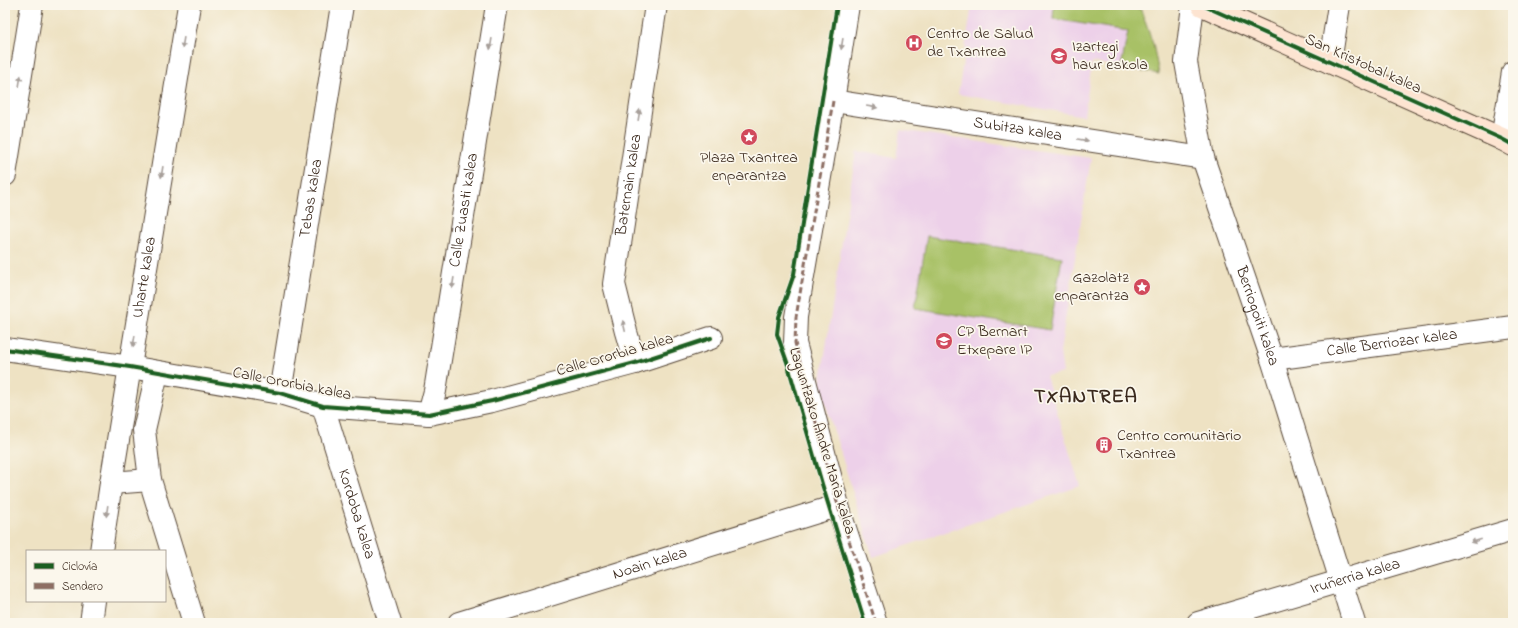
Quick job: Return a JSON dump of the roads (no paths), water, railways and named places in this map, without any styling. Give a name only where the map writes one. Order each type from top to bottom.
[{"type":"main road","name":"San Kristobal kalea","points":[[1202,5],[1507,142]]},
{"type":"street","points":[[5,175],[32,5]]},
{"type":"street","name":"Uharte kalea","points":[[101,550],[189,5]]},
{"type":"street","name":"Tebas kalea","points":[[280,392],[342,5]]},
{"type":"street","name":"Calle Zuasti kalea","points":[[429,414],[435,391],[497,5]]},
{"type":"street","name":"Baternain kalea","points":[[635,363],[614,284],[656,5]]},
{"type":"street","name":"Laguntzako Andre Maria kalea","points":[[848,5],[796,317],[795,343],[840,513],[876,623]]},
{"type":"street","name":"Berriogoiti kalea","points":[[1193,5],[1186,62],[1203,158],[1272,359],[1354,623]]},
{"type":"street","points":[[1330,62],[1339,5]]},
{"type":"street","points":[[1507,142],[1513,72]]},
{"type":"street","name":"Subitza kalea","points":[[833,101],[1203,158]]},
{"type":"street","name":"Calle Berriozar kalea","points":[[1272,359],[1513,327]]},
{"type":"street","name":"Calle Ororbia kalea","points":[[5,349],[280,392],[323,406],[429,414],[492,401],[635,363],[711,338]]},
{"type":"street","points":[[157,373],[144,430],[150,480],[194,623]]},
{"type":"street","name":"Kordoba kalea","points":[[323,406],[390,623]]},
{"type":"street","points":[[111,483],[150,480]]},
{"type":"street","name":"Noain kalea","points":[[459,623],[830,508],[840,513]]},
{"type":"street","name":"Iruñerria kalea","points":[[1198,623],[1513,530]]},
{"type":"street","points":[[91,623],[94,602]]},
{"type":"place","name":"Centro de Salud de Txantrea","points":[[914,43]]},
{"type":"place","name":"Izartegi haur eskola","points":[[1059,56]]},
{"type":"place","name":"Plaza Txantrea enparantza","points":[[749,137]]},
{"type":"place","name":"Gazolatz enparantza","points":[[1142,287]]},
{"type":"place","name":"CP Bernart Etxepare IP","points":[[944,341]]},
{"type":"place","name":"Centro comunitario Txantrea","points":[[1104,445]]},
{"type":"district","name":"TXANTREA","points":[[1086,397]]}]
